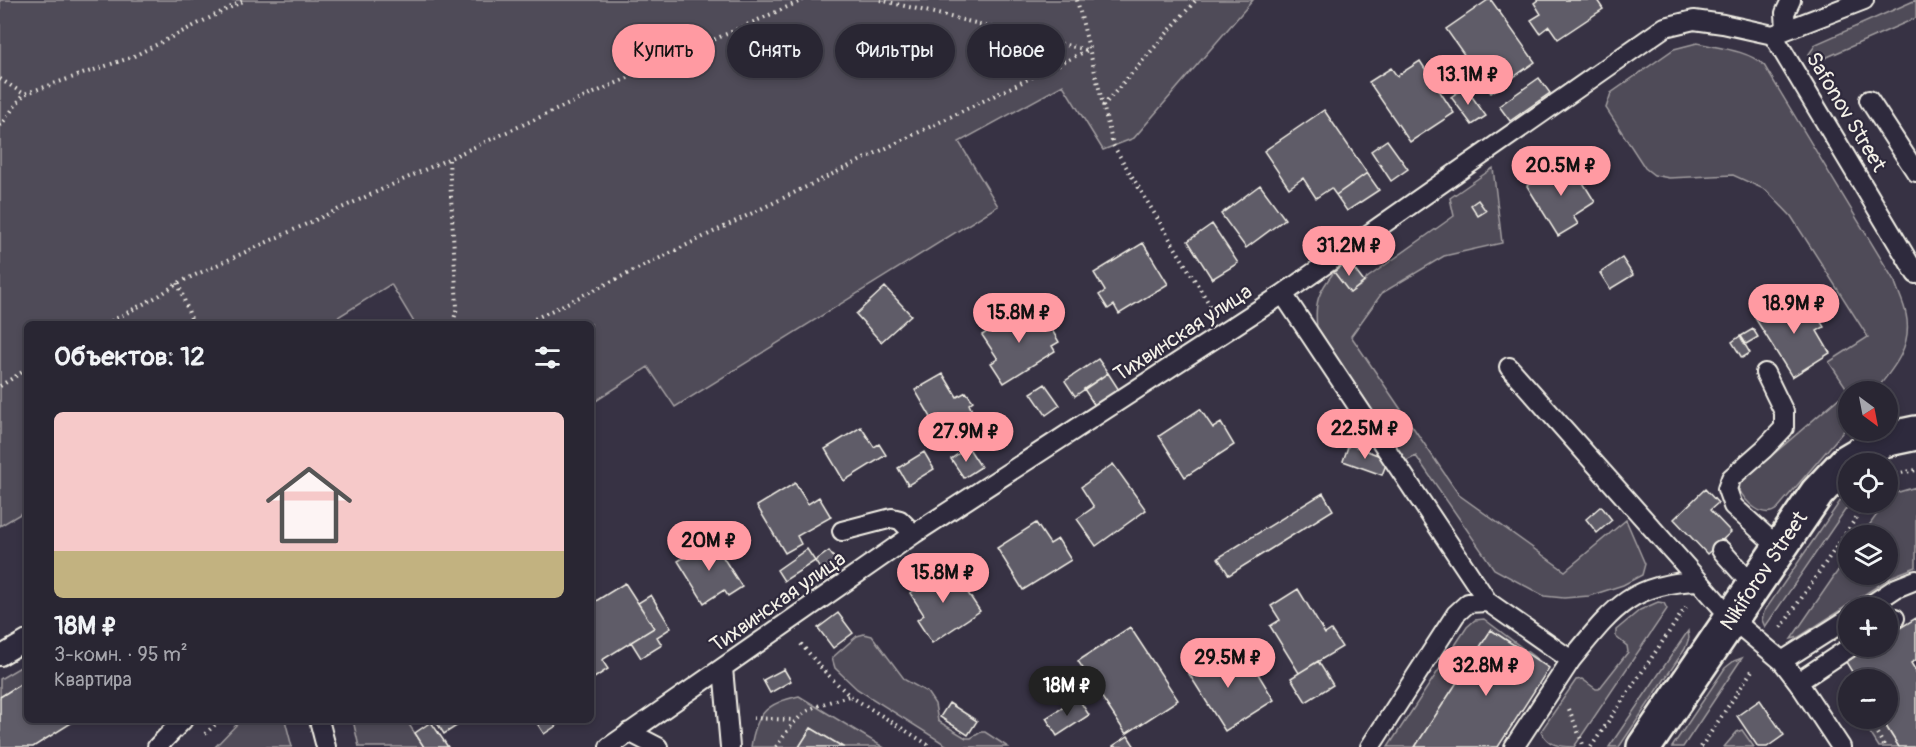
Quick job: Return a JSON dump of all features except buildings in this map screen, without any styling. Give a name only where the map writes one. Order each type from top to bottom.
[{"type":"main road","name":"Nikiforov Street","points":[[1644,747],[1817,493],[1846,462],[1883,440],[1916,433]]},
{"type":"lane","points":[[1780,33],[1791,0]]},
{"type":"lane","points":[[1780,33],[1864,0]]},
{"type":"lane","name":"Тихвинская улица","points":[[609,747],[914,534],[1282,294],[1665,27],[1694,20],[1780,33]]},
{"type":"lane","name":"Safonov Street","points":[[1780,33],[1916,274]]},
{"type":"lane","points":[[1869,100],[1916,172]]},
{"type":"lane","points":[[1282,294],[1488,602],[1571,660]]},
{"type":"lane","points":[[1509,367],[1732,619],[1782,661],[1841,747]]},
{"type":"lane","points":[[1765,373],[1784,412],[1784,428],[1764,449],[1731,477],[1727,489],[1733,506],[1779,548]]},
{"type":"lane","points":[[842,531],[892,518],[900,520],[914,534]]},
{"type":"lane","points":[[1720,550],[1754,587]]},
{"type":"lane","points":[[1882,597],[1916,579]]},
{"type":"lane","points":[[1514,747],[1571,660],[1601,623],[1630,598],[1652,587],[1674,582],[1700,583]]},
{"type":"lane","points":[[1370,747],[1456,614],[1468,603],[1488,602]]},
{"type":"lane","points":[[1782,661],[1838,625]]},
{"type":"lane","points":[[0,656],[24,642]]},
{"type":"lane","points":[[1798,682],[1838,655]]},
{"type":"lane","points":[[723,668],[730,747]]},
{"type":"lane","points":[[156,747],[180,723]]},
{"type":"lane","points":[[320,723],[326,747]]},
{"type":"lane","points":[[629,732],[658,747]]},
{"type":"path","points":[[0,126],[24,94],[132,57],[245,0]]},
{"type":"path","points":[[112,321],[178,283],[803,0]]},
{"type":"path","points":[[880,0],[1088,50]]},
{"type":"path","points":[[1077,0],[1113,145],[1226,331]]},
{"type":"path","points":[[1103,106],[1196,0]]},
{"type":"path","points":[[530,321],[1088,50]]},
{"type":"path","points":[[0,79],[24,94]]},
{"type":"path","points":[[449,160],[457,307],[454,321]]},
{"type":"path","points":[[178,283],[192,321]]},
{"type":"path","points":[[0,386],[24,371]]},
{"type":"path","points":[[1898,474],[1916,470]]},
{"type":"path","points":[[1701,747],[1859,513]]},
{"type":"path","points":[[1591,747],[1700,583]]},
{"type":"path","points":[[786,625],[824,671],[850,696],[932,747]]},
{"type":"path","points":[[1557,681],[1584,747]]},
{"type":"path","points":[[776,747],[794,721],[815,705],[850,696]]},
{"type":"path","points":[[728,716],[794,721]]},
{"type":"path","points":[[1874,729],[1885,747]]},
{"type":"shaded area","points":[[0,0],[1253,0],[1134,138],[1103,150],[1063,85],[959,142],[998,206],[675,407],[648,367],[594,402],[594,321],[413,321],[391,284],[332,321],[24,321],[24,512],[0,526]]},
{"type":"shaded area","points":[[1916,0],[1916,18],[1809,65],[1809,54],[1816,44]]},
{"type":"shaded area","points":[[1697,43],[1741,53],[1764,65],[1895,282],[1906,314],[1907,336],[1900,356],[1883,381],[1842,381],[1829,362],[1868,337],[1791,216],[1766,190],[1733,175],[1669,178],[1654,175],[1645,168],[1606,108],[1611,93],[1674,49]]},
{"type":"shaded area","points":[[1493,168],[1502,243],[1444,256],[1382,293],[1351,336],[1459,495],[1565,571],[1626,520],[1645,564],[1642,575],[1623,585],[1589,596],[1564,598],[1544,596],[1494,569],[1416,456],[1406,461],[1317,327],[1316,311],[1319,297],[1334,272],[1350,293],[1367,278],[1454,216],[1450,198]]},
{"type":"shaded area","points":[[1838,399],[1838,438],[1777,509],[1766,512],[1755,508],[1745,499],[1739,489],[1741,482]]},
{"type":"shaded area","points":[[1916,487],[1916,567],[1898,574],[1898,525],[1869,525],[1878,513],[1898,513],[1898,492]]},
{"type":"shaded area","points":[[1838,504],[1838,513],[1843,513],[1765,627],[1762,620],[1764,612]]},
{"type":"shaded area","points":[[1838,571],[1838,585],[1879,585],[1861,597],[1838,597],[1838,612],[1799,637],[1791,639]]},
{"type":"shaded area","points":[[1658,602],[1664,603],[1667,609],[1574,747],[1559,746],[1550,742],[1541,731],[1576,680],[1582,679],[1599,689],[1628,652],[1627,646],[1616,637],[1616,630],[1640,610]]},
{"type":"shaded area","points":[[1484,619],[1549,668],[1491,630],[1415,747],[1388,747],[1467,627],[1475,620]]},
{"type":"shaded area","points":[[1688,631],[1689,638],[1685,649],[1619,747],[1609,747]]},
{"type":"shaded area","points":[[864,634],[872,636],[905,680],[927,692],[935,704],[938,721],[966,738],[985,732],[1008,747],[949,747],[857,689],[835,668],[832,658],[857,636]]},
{"type":"shaded area","points":[[1742,658],[1683,747],[1672,747],[1725,668]]},
{"type":"shaded area","points":[[24,665],[24,682],[0,697],[0,679]]},
{"type":"shaded area","points":[[799,696],[883,747],[843,747],[811,728],[799,747],[751,747],[756,726],[764,712],[778,702]]},
{"type":"shaded area","points":[[238,723],[286,723],[292,747],[215,747]]},
{"type":"shaded area","points":[[354,723],[408,723],[424,747],[359,747]]},
{"type":"shaded area","points":[[1868,729],[1887,729],[1899,747],[1879,747]]},
{"type":"shaded area","points":[[1742,730],[1754,747],[1724,747],[1737,732]]}]
